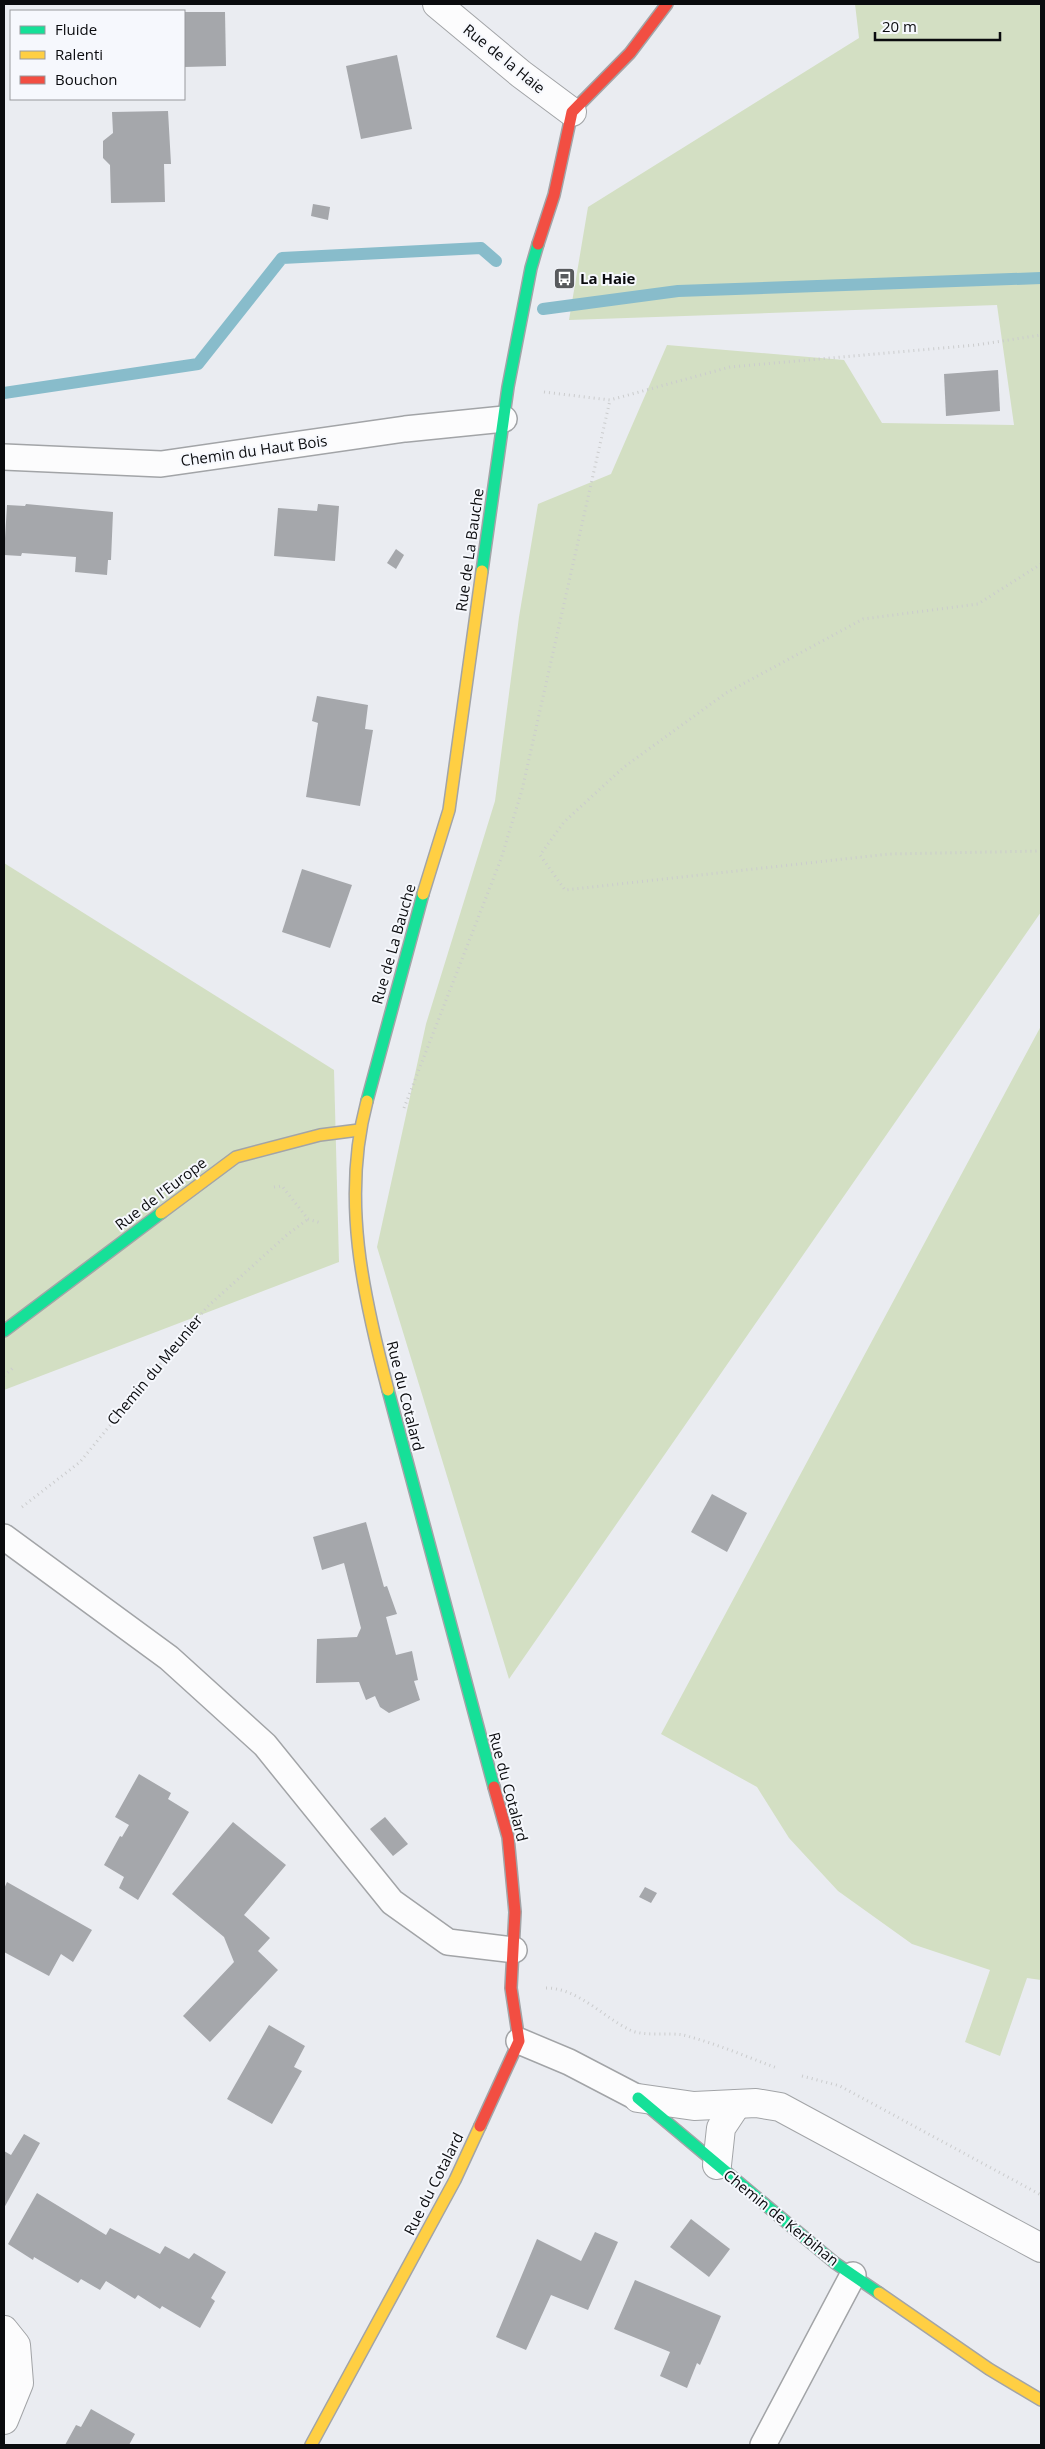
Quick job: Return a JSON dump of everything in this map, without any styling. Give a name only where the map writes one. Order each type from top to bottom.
[{"type":"street","name":"Rue de la Haie","points":[[437,4],[521,74],[572,112]]},
{"type":"street","points":[[572,112],[630,53],[667,4]]},
{"type":"street","name":"Rue de La Bauche","points":[[359,1130],[405,955],[449,810],[508,387],[531,268],[554,195],[572,112]]},
{"type":"street","name":"Rue du Cotalard","points":[[311,2445],[455,2180],[519,2041],[511,1988],[515,1912],[508,1837],[469,1699],[371,1325],[358,1254],[354,1191],[359,1130]]},
{"type":"street","name":"Rue de l'Europe","points":[[4,1331],[236,1157],[320,1135],[359,1130]]},
{"type":"street","points":[[638,2098],[694,2106],[756,2103],[780,2107],[1041,2248]]},
{"type":"street","name":"Chemin de Kerbihan","points":[[638,2098],[717,2165],[853,2275],[989,2369],[1041,2400]]},
{"type":"street","points":[[717,2165],[721,2128],[737,2104]]},
{"type":"street","points":[[4,2330],[16,2345],[19,2383],[4,2420]]},
{"type":"lane","name":"Chemin du Haut Bois","points":[[4,457],[161,464],[405,430],[504,419]]},
{"type":"lane","points":[[4,1537],[169,1658],[265,1745],[392,1902],[448,1942],[514,1950]]},
{"type":"lane","name":"Chemin de Kerbihan","points":[[519,2041],[569,2062],[638,2098]]},
{"type":"lane","points":[[763,2445],[853,2275]]},
{"type":"path","points":[[508,387],[610,400],[730,367],[976,345],[1041,335]]},
{"type":"path","points":[[402,1115],[500,859],[522,790],[610,400]]},
{"type":"path","points":[[1041,564],[978,604],[863,619],[726,693],[624,767],[564,822],[540,855],[565,890],[888,854],[1041,851]]},
{"type":"path","points":[[282,1186],[308,1219],[357,1234]]},
{"type":"path","name":"Chemin du Meunier","points":[[19,1510],[80,1462],[207,1307],[288,1234],[308,1219]]},
{"type":"green space","points":[[855,4],[1041,4],[1041,912],[509,1679],[377,1247],[426,1024],[495,801],[519,617],[538,504],[611,474],[667,345],[844,360],[882,423],[1014,425],[997,305],[569,320],[588,207],[859,38]]},
{"type":"green space","points":[[4,863],[334,1070],[339,1262],[4,1390]]},
{"type":"green space","points":[[1041,1026],[1041,1980],[1027,1978],[1000,2056],[965,2042],[990,1970],[912,1944],[838,1891],[789,1838],[757,1787],[661,1734]]},
{"type":"building","points":[[185,12],[225,12],[226,66],[185,67]]},
{"type":"building","points":[[397,55],[412,129],[361,139],[346,66]]},
{"type":"building","points":[[168,111],[171,164],[164,164],[165,202],[111,203],[110,165],[103,158],[103,141],[113,133],[112,112]]},
{"type":"building","points":[[313,204],[330,207],[328,220],[311,216]]},
{"type":"building","points":[[998,370],[1000,411],[946,416],[944,374]]},
{"type":"building","points":[[26,504],[113,512],[111,560],[108,560],[107,575],[75,572],[76,557],[22,553],[21,556],[4,555],[7,505],[25,506]]},
{"type":"building","points":[[318,504],[339,506],[335,561],[274,556],[278,508],[317,511]]},
{"type":"building","points":[[396,549],[404,555],[396,569],[387,563]]},
{"type":"building","points":[[317,696],[368,705],[365,729],[373,730],[360,806],[306,797],[318,723],[312,721]]},
{"type":"building","points":[[302,869],[352,885],[330,948],[282,932]]},
{"type":"building","points":[[712,1494],[747,1513],[727,1552],[691,1532]]},
{"type":"building","points":[[366,1522],[384,1587],[387,1586],[397,1614],[386,1617],[396,1655],[412,1651],[418,1680],[414,1681],[420,1700],[389,1713],[380,1707],[375,1696],[366,1700],[359,1682],[316,1683],[317,1639],[357,1637],[361,1628],[344,1563],[322,1570],[313,1537]]},
{"type":"building","points":[[139,1774],[171,1793],[168,1799],[189,1812],[138,1900],[119,1888],[124,1877],[104,1865],[120,1836],[122,1837],[129,1825],[115,1817]]},
{"type":"building","points":[[385,1817],[408,1844],[393,1856],[370,1829]]},
{"type":"building","points":[[233,1822],[286,1865],[244,1915],[270,1938],[258,1951],[278,1970],[210,2042],[183,2016],[234,1962],[224,1937],[172,1894]]},
{"type":"building","points":[[7,1882],[92,1930],[73,1962],[61,1954],[49,1976],[4,1952],[4,1889]]},
{"type":"building","points":[[645,1887],[657,1893],[651,1903],[639,1897]]},
{"type":"building","points":[[269,2025],[305,2046],[294,2067],[302,2071],[272,2124],[227,2099]]},
{"type":"building","points":[[24,2134],[40,2143],[4,2208],[4,2151],[11,2155]]},
{"type":"building","points":[[37,2193],[106,2235],[110,2228],[160,2254],[165,2246],[189,2259],[194,2253],[226,2272],[211,2298],[215,2301],[200,2328],[162,2306],[160,2309],[138,2295],[135,2299],[106,2281],[100,2290],[81,2279],[78,2283],[34,2257],[33,2260],[8,2244]]},
{"type":"building","points":[[691,2219],[730,2249],[709,2277],[670,2247]]},
{"type":"building","points":[[595,2232],[618,2242],[588,2310],[551,2295],[526,2350],[496,2337],[537,2239],[581,2261]]},
{"type":"building","points":[[635,2280],[721,2316],[700,2365],[697,2363],[687,2388],[660,2376],[670,2352],[614,2329]]},
{"type":"building","points":[[91,2409],[135,2434],[129,2445],[65,2445],[76,2425],[81,2427]]},
{"type":"waterway","points":[[4,393],[198,364],[282,258],[481,248],[496,261]]},
{"type":"waterway","points":[[543,309],[678,291],[1041,278]]},
{"type":"traffic: fast","points":[[482,571],[508,387],[531,268],[538,244]]},
{"type":"traffic: fast","points":[[367,1101],[423,894]]},
{"type":"traffic: fast","points":[[4,1331],[161,1213]]},
{"type":"traffic: fast","points":[[388,1390],[494,1787]]},
{"type":"traffic: fast","points":[[638,2098],[835,2263],[879,2293]]},
{"type":"traffic: slow","points":[[423,894],[449,810],[482,571]]},
{"type":"traffic: slow","points":[[367,1101],[359,1137],[356,1174],[358,1246],[371,1318],[388,1390]]},
{"type":"traffic: slow","points":[[161,1213],[236,1157],[320,1135],[359,1130]]},
{"type":"traffic: slow","points":[[311,2445],[455,2180],[480,2126]]},
{"type":"traffic: slow","points":[[879,2293],[989,2369],[1041,2400]]},
{"type":"traffic: jam","points":[[538,244],[554,195],[572,112],[630,53],[667,4]]},
{"type":"traffic: jam","points":[[480,2126],[519,2041],[511,1988],[515,1912],[508,1837],[494,1787]]},
{"type":"place","name":"La Haie","points":[[564,279]]}]
